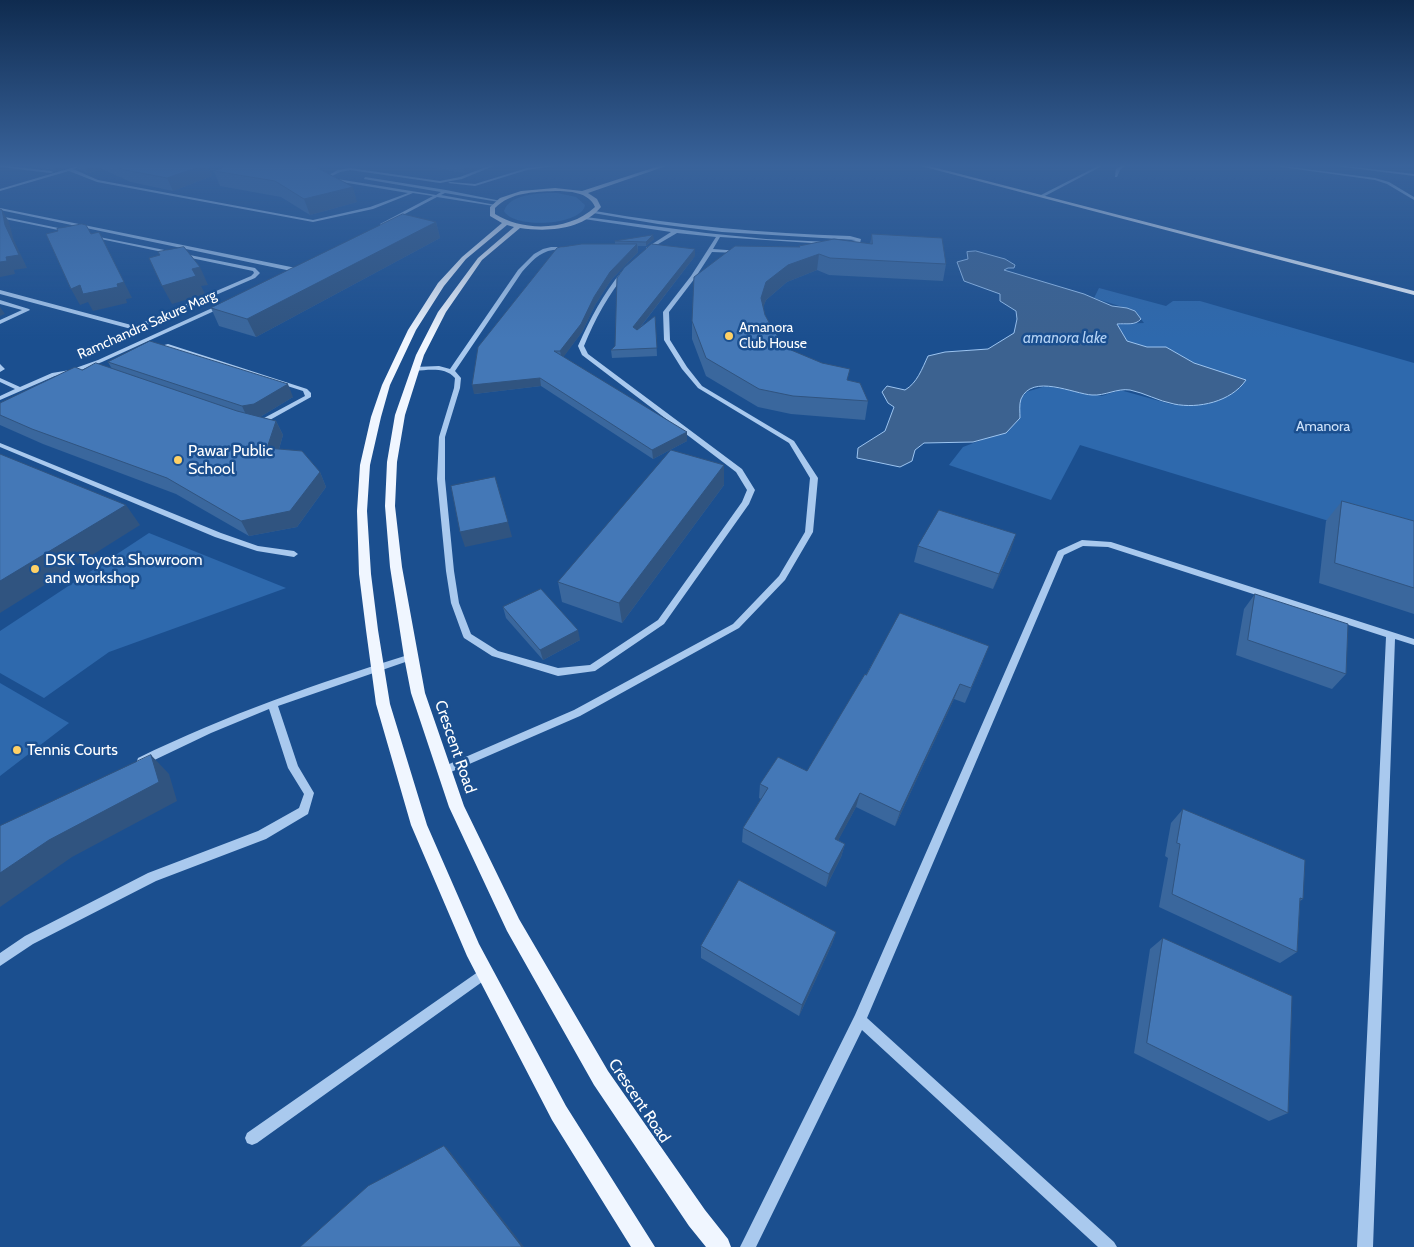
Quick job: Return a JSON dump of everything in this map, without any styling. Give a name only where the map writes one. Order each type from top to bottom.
[{"type":"main road","points":[[508,223],[512,225],[560,226],[569,223]]},
{"type":"main road","points":[[1146,223],[1414,293]]},
{"type":"main road","points":[[1168,223],[1414,286]]},
{"type":"main road","points":[[512,225],[464,258],[441,285],[422,312],[398,356],[376,417],[365,465],[362,511],[365,574],[383,704],[419,825],[473,950],[559,1113],[644,1247]]},
{"type":"main road","name":"Crescent Road","points":[[512,225],[480,259],[459,286],[432,330],[415,369],[400,415],[392,462],[390,506],[396,567],[418,693],[457,808],[513,925],[601,1078],[697,1218],[720,1247]]},
{"type":"street","points":[[69,223],[296,270]]},
{"type":"street","points":[[375,228],[384,223]]},
{"type":"street","points":[[622,223],[719,236],[835,243]]},
{"type":"street","points":[[672,223],[712,229],[859,239],[858,242],[843,243]]},
{"type":"street","points":[[643,250],[676,231]]},
{"type":"street","points":[[444,771],[577,713],[736,626],[782,578],[809,532],[814,478],[792,442],[700,387],[684,368],[667,340],[666,312],[694,277],[719,236]]},
{"type":"street","points":[[452,370],[520,271],[533,256],[541,250],[573,248]]},
{"type":"street","points":[[710,250],[748,252]]},
{"type":"street","points":[[415,369],[439,368],[452,370],[458,378],[457,388],[442,437],[441,479],[454,595],[468,636],[495,654],[542,668],[558,672],[592,668],[661,622],[746,502],[751,490],[739,472],[585,355],[582,346],[604,297],[632,263]]},
{"type":"street","points":[[288,274],[305,266]]},
{"type":"street","points":[[0,302],[27,310],[0,322]]},
{"type":"street","name":"Ramchandra Sakure Marg","points":[[0,398],[54,374],[71,372],[116,354],[225,304]]},
{"type":"street","points":[[174,346],[305,390],[308,393],[308,397],[266,420],[248,423],[110,377],[109,375],[113,371],[134,361],[160,348],[174,346]]},
{"type":"street","points":[[130,348],[148,354]]},
{"type":"street","points":[[116,354],[134,361]]},
{"type":"street","points":[[0,366],[2,369],[0,370]]},
{"type":"street","name":"Ramchandra Sakure Marg","points":[[56,382],[64,379],[71,372]]},
{"type":"street","points":[[0,380],[20,389]]},
{"type":"street","points":[[0,406],[30,393]]},
{"type":"street","points":[[0,445],[218,535],[257,548],[294,554]]},
{"type":"street","points":[[748,1247],[860,1020],[1061,553],[1082,543],[1108,544],[1414,642]]},
{"type":"street","points":[[1366,1247],[1391,634]]},
{"type":"street","points":[[133,766],[186,738],[304,691],[411,657]]},
{"type":"street","points":[[0,960],[29,940],[152,877],[262,835],[304,811],[309,793],[293,768],[272,704]]},
{"type":"street","points":[[252,1138],[485,973]]},
{"type":"street","points":[[860,1020],[1109,1247]]},
{"type":"lane","points":[[33,223],[78,233]]},
{"type":"lane","points":[[0,292],[135,328],[180,310],[257,274],[255,270],[88,235]]},
{"type":"green space","name":"Amanora","points":[[1099,288],[1166,306],[1173,301],[1200,301],[1414,363],[1414,547],[1080,445],[1051,500],[949,465],[963,447],[992,436],[1026,392],[1046,386],[1102,396],[1120,390],[1174,405],[1194,363],[1166,347],[1147,347],[1127,341],[1117,324],[1144,323],[1135,311],[1094,298]]},
{"type":"green space","points":[[149,533],[286,588],[109,652],[44,698],[0,673],[0,631]]},
{"type":"green space","name":"Tennis Courts","points":[[0,683],[69,723],[0,776]]},
{"type":"water","name":"amanora lake","points":[[976,251],[1005,259],[1015,265],[1014,268],[1004,270],[1084,294],[1112,306],[1135,311],[1141,319],[1139,321],[1117,324],[1127,341],[1147,347],[1166,347],[1194,363],[1246,380],[1240,388],[1223,399],[1193,405],[1168,403],[1130,390],[1092,395],[1054,387],[1034,387],[1026,391],[1021,399],[1020,418],[1006,433],[973,442],[924,443],[915,450],[912,461],[900,467],[857,458],[858,448],[885,431],[894,407],[888,403],[882,392],[887,386],[905,390],[913,384],[928,356],[945,352],[988,349],[1014,333],[1017,319],[1016,311],[1000,301],[1000,294],[964,281],[957,262],[968,259],[967,252]]},
{"type":"building","points":[[0,223],[5,223],[19,255],[6,257],[7,261],[0,262]]},
{"type":"building","points":[[384,223],[434,223],[247,319],[211,308]]},
{"type":"building","points":[[82,224],[86,225],[91,234],[99,232],[124,282],[117,284],[118,287],[83,294],[80,285],[71,289],[46,234],[58,231],[57,229]]},
{"type":"building","points":[[872,234],[942,238],[946,264],[830,258],[819,254],[788,265],[766,282],[761,298],[765,315],[775,333],[791,350],[822,363],[850,369],[847,380],[860,383],[868,401],[793,396],[759,389],[706,358],[692,321],[694,277],[735,246],[800,247],[834,239],[872,244]]},
{"type":"building","points":[[653,235],[646,242],[615,241]]},
{"type":"building","points":[[582,244],[637,244],[610,272],[594,297],[581,324],[560,351],[554,351],[687,432],[652,450],[540,378],[472,385],[478,347],[557,248]]},
{"type":"building","points":[[652,244],[695,249],[633,327],[637,330],[655,316],[657,348],[611,350],[615,346],[617,278],[624,268]]},
{"type":"building","points":[[184,247],[200,267],[192,269],[196,276],[162,286],[149,258],[160,255],[158,252]]},
{"type":"building","points":[[150,341],[288,384],[254,404],[242,406],[108,362]]},
{"type":"building","name":"Pawar Public School","points":[[96,363],[237,411],[276,421],[267,448],[302,451],[320,472],[290,511],[241,521],[167,478],[32,429],[0,415],[0,403],[75,367],[82,370]]},
{"type":"building","points":[[671,450],[724,465],[619,603],[558,582]]},
{"type":"building","name":"DSK Toyota Showroom and workshop","points":[[0,454],[126,505],[0,581]]},
{"type":"building","points":[[495,477],[508,522],[460,532],[451,486]]},
{"type":"building","points":[[1342,501],[1414,521],[1414,588],[1335,563]]},
{"type":"building","points":[[939,510],[1016,534],[999,574],[918,546]]},
{"type":"building","points":[[541,589],[578,630],[540,650],[503,607]]},
{"type":"building","points":[[1255,594],[1348,624],[1346,674],[1248,640]]},
{"type":"building","points":[[900,613],[989,646],[971,688],[960,684],[900,812],[860,793],[835,839],[845,844],[829,874],[743,828],[768,788],[760,784],[778,757],[807,771],[866,675]]},
{"type":"building","points":[[151,755],[159,782],[49,840],[0,873],[0,826]]},
{"type":"building","points":[[1183,809],[1305,860],[1303,899],[1300,898],[1297,952],[1172,894],[1180,844],[1177,843]]},
{"type":"building","points":[[739,880],[836,932],[802,1005],[701,946]]},
{"type":"building","points":[[1163,938],[1292,996],[1288,1113],[1147,1043]]},
{"type":"building","points":[[444,1146],[522,1247],[300,1247],[368,1186]]},
{"type":"place","name":"Amanora Club House","points":[[729,336]]},
{"type":"place","name":"Pawar Public School","points":[[178,460]]},
{"type":"place","name":"DSK Toyota Showroom and workshop","points":[[35,569]]},
{"type":"place","name":"Tennis Courts","points":[[17,750]]}]
